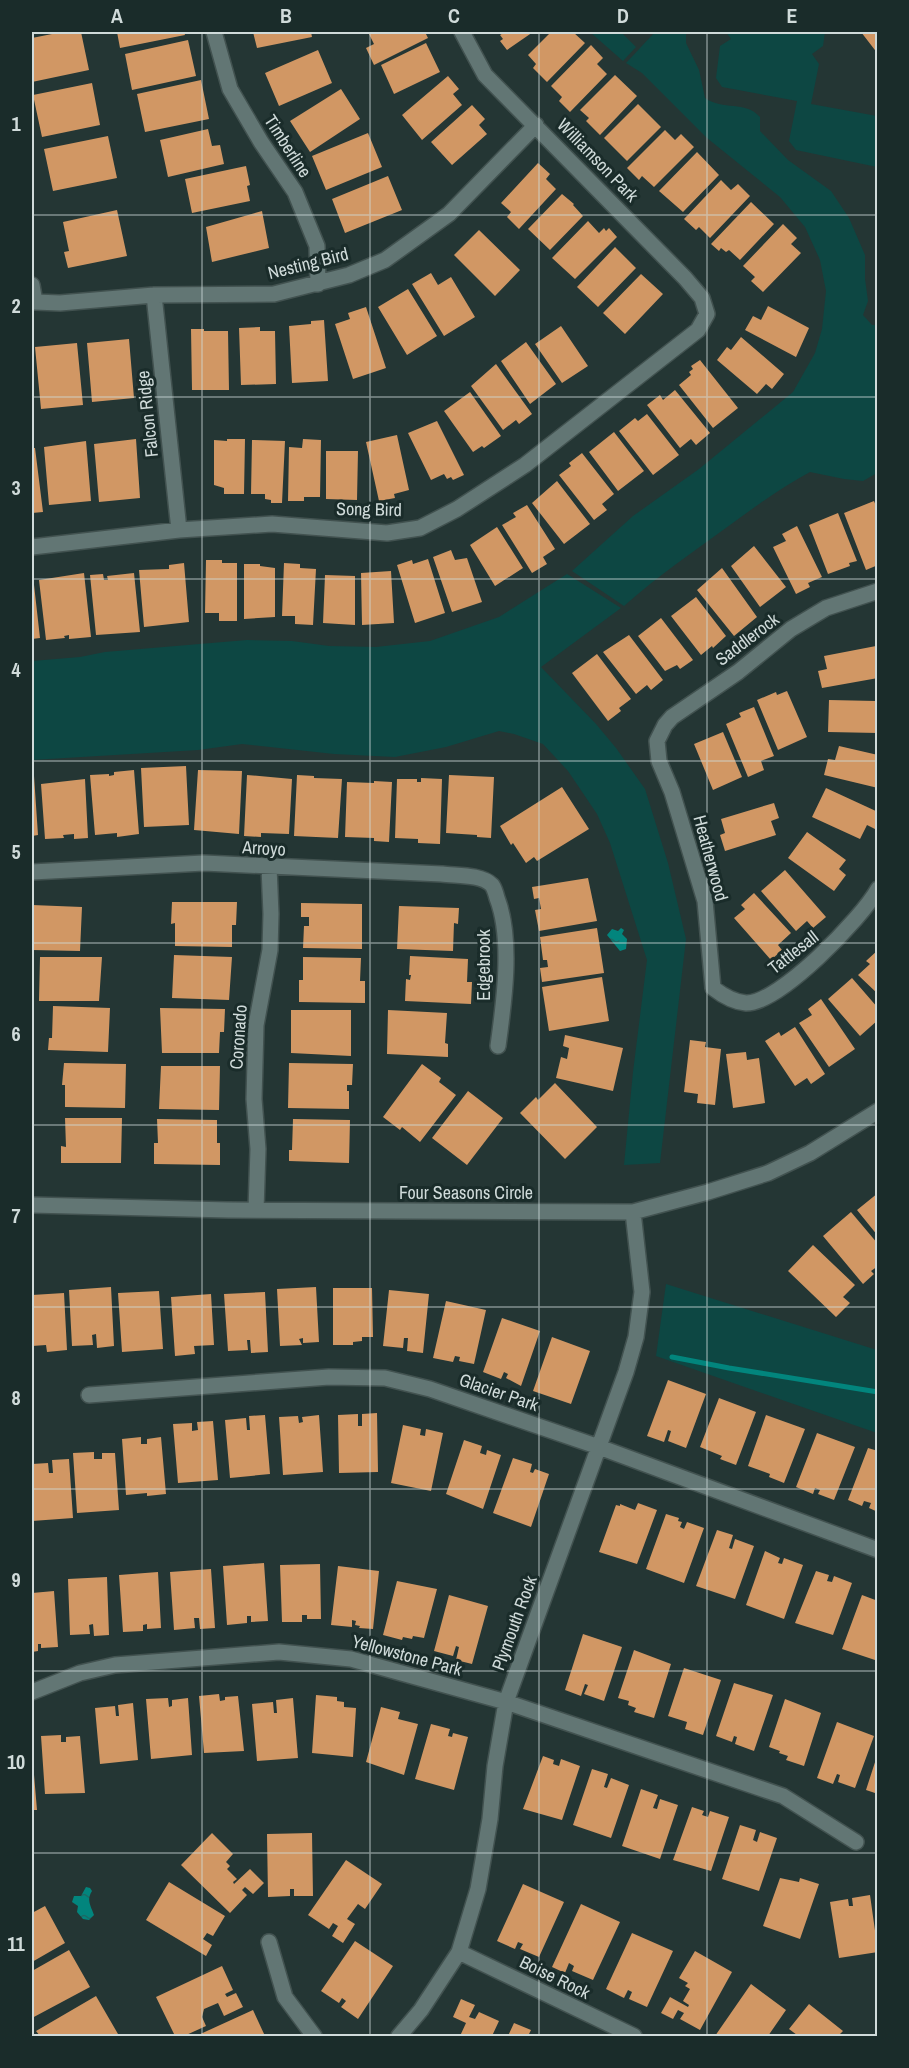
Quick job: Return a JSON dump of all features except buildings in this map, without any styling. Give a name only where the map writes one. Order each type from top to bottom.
[{"type":"street","name":"Timberline","points":[[213,32],[230,89],[261,142],[295,192],[316,246],[318,284]]},
{"type":"street","name":"Williamson Park","points":[[462,32],[485,75],[685,278],[702,298],[707,314]]},
{"type":"street","name":"Nesting Bird","points":[[32,285],[35,302],[60,303],[154,295],[274,294],[349,275],[385,260],[449,214],[536,125]]},
{"type":"street","name":"Falcon Ridge","points":[[154,295],[179,530]]},
{"type":"street","name":"Song Bird","points":[[32,547],[179,530],[272,524],[387,533],[420,528],[457,509],[525,465],[698,330],[707,314]]},
{"type":"street","name":"Saddlerock","points":[[657,741],[672,717],[738,672],[792,629],[826,608],[878,591]]},
{"type":"street","name":"Heatherwood","points":[[657,741],[659,761],[672,792],[705,901],[713,988]]},
{"type":"street","name":"Arroyo","points":[[32,872],[204,864],[442,874],[480,879],[492,886]]},
{"type":"street","name":"Coronado","points":[[256,1210],[258,1149],[254,1099],[255,1036],[270,950],[269,867]]},
{"type":"street","name":"Edgebrook","points":[[492,886],[501,907],[505,939],[505,996],[498,1046]]},
{"type":"street","name":"Tattlesall","points":[[713,988],[724,997],[747,1003],[768,996],[833,945],[875,898]]},
{"type":"street","name":"Four Seasons Circle","points":[[32,1205],[256,1210],[633,1212],[768,1173],[810,1153],[878,1112]]},
{"type":"street","name":"Plymouth Rock","points":[[399,2037],[421,2010],[459,1952],[478,1890],[506,1702],[626,1372],[638,1326],[642,1292],[633,1212]]},
{"type":"street","name":"Glacier Park","points":[[89,1395],[330,1377],[385,1378],[430,1389],[599,1447],[878,1550]]},
{"type":"street","name":"Yellowstone Park","points":[[32,1692],[81,1673],[115,1665],[279,1652],[351,1659],[506,1702],[783,1796],[856,1842]]},
{"type":"street","points":[[269,1942],[285,1997],[314,2037]]},
{"type":"street","name":"Boise Rock","points":[[459,1952],[634,2037]]},
{"type":"shaded area","points":[[590,32],[621,32],[636,47],[623,61]]},
{"type":"shaded area","points":[[655,32],[686,32],[686,43],[699,70],[705,98],[719,104],[748,109],[760,117],[760,131],[788,160],[831,191],[849,218],[865,255],[868,301],[863,315],[872,325],[877,325],[877,473],[863,481],[810,472],[779,490],[663,574],[624,606],[572,571],[633,516],[699,469],[793,392],[815,353],[822,329],[826,291],[820,260],[805,227],[780,197],[707,138],[642,73],[626,63]]},
{"type":"shaded area","points":[[726,32],[825,32],[823,46],[812,54],[819,64],[811,104],[877,116],[877,167],[796,150],[789,141],[797,101],[722,87],[716,78],[720,46],[731,39]]},
{"type":"shaded area","points":[[567,574],[621,608],[541,667],[596,724],[645,789],[668,863],[686,939],[660,1163],[624,1165],[647,960],[610,843],[597,814],[568,771],[543,744],[499,731],[446,747],[395,757],[334,754],[242,744],[198,750],[32,760],[32,661],[80,657],[105,652],[247,640],[376,647],[430,641],[499,617]]},
{"type":"shaded area","points":[[666,1284],[877,1350],[877,1433],[656,1356]]},
{"type":"water","points":[[621,928],[624,930],[622,934],[627,939],[626,949],[620,951],[607,935],[612,929],[618,931]]},
{"type":"water","points":[[86,1887],[92,1891],[89,1900],[94,1915],[89,1920],[83,1919],[77,1912],[78,1906],[72,1902],[74,1896],[81,1896]]},
{"type":"waterway","points":[[672,1357],[878,1392]]}]
